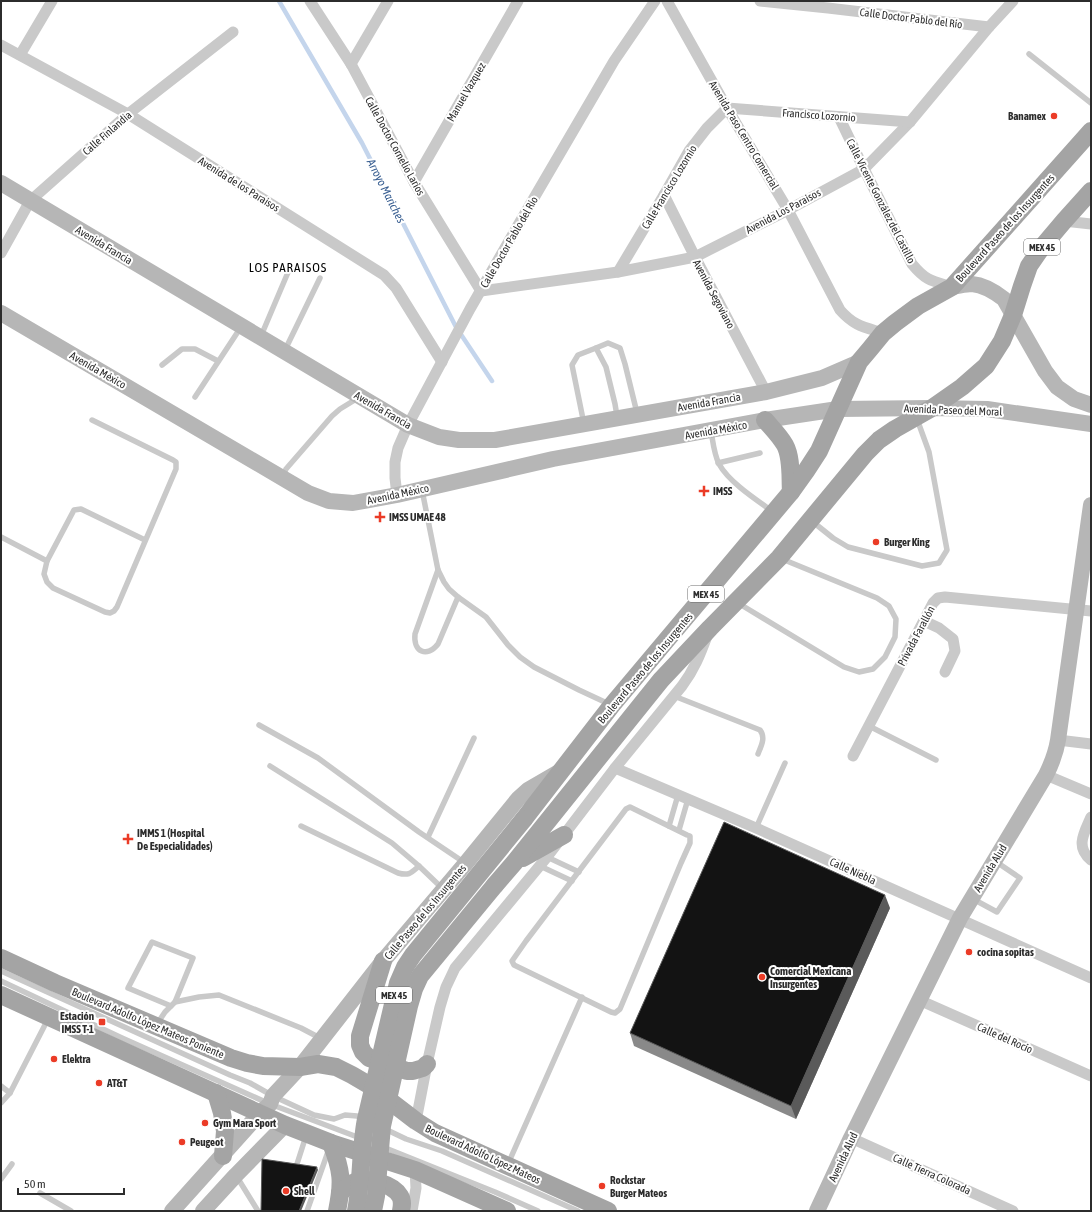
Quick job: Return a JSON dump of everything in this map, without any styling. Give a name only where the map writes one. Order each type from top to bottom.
[{"type":"main road","name":"Boulevard Paseo de los Insurgentes","points":[[356,1211],[359,1196],[363,1132],[398,983],[413,955],[524,818],[612,705],[791,492],[819,451],[859,362],[883,334],[895,323],[918,306],[952,286],[1091,131]]},
{"type":"main road","name":"Boulevard Paseo de los Insurgentes","points":[[373,1211],[376,1196],[382,1126],[408,1006],[420,976],[514,863],[661,680],[779,558],[865,454],[878,440],[932,408],[962,387],[986,366],[1002,341],[1013,315],[1029,266],[1042,247],[1091,191]]},
{"type":"main road","points":[[765,420],[778,434],[786,446],[789,460],[791,492]]},
{"type":"main road","points":[[514,863],[538,848],[564,835]]},
{"type":"main road","name":"Boulevard Adolfo López Mateos Poniente","points":[[1,958],[247,1064],[300,1067]]},
{"type":"main road","points":[[383,961],[360,1036],[360,1045],[363,1052],[369,1058],[407,1071],[418,1070],[427,1064]]},
{"type":"main road","points":[[1,995],[216,1092],[268,1104],[285,1125],[331,1143],[415,1170],[506,1211]]},
{"type":"main road","name":"Boulevard Adolfo López Mateos","points":[[300,1067],[318,1064],[336,1067],[369,1085],[435,1134],[608,1211]]},
{"type":"main road","points":[[216,1092],[224,1122],[225,1140],[223,1156]]},
{"type":"main road","points":[[331,1143],[341,1176],[337,1211]]},
{"type":"main road","points":[[340,1193],[348,1185],[356,1181],[365,1180],[379,1182],[389,1186],[400,1195],[402,1201],[401,1211]]},
{"type":"street","points":[[20,55],[52,1]]},
{"type":"street","name":"Calle Doctor Cornelio Larios","points":[[310,1],[351,64],[414,182],[481,291]]},
{"type":"street","points":[[351,64],[388,1]]},
{"type":"street","name":"Manuel Vazquez","points":[[414,182],[518,1]]},
{"type":"street","name":"Calle Doctor Pablo del Río","points":[[397,495],[395,462],[398,448],[408,426],[451,344],[517,227],[614,61],[655,1]]},
{"type":"street","name":"Avenida Paso Centro Comercial","points":[[668,1],[727,108],[788,210],[840,310],[849,320],[860,326],[883,334]]},
{"type":"street","name":"Calle Doctor Pablo del Río","points":[[760,1],[989,27]]},
{"type":"street","name":"Avenida Los Paraisos","points":[[481,291],[618,272],[694,257],[788,210],[864,168],[910,122],[989,27],[1014,1]]},
{"type":"street","name":"Calle Finlandia","points":[[1,253],[30,201],[128,114],[234,32]]},
{"type":"street","name":"Avenida de los Paraisos","points":[[1,45],[128,114],[384,275],[396,288],[442,362]]},
{"type":"street","name":"Francisco Lozornio","points":[[727,108],[910,122]]},
{"type":"street","name":"Calle Francisco Lozornio","points":[[618,272],[664,196],[689,150],[707,128],[727,108]]},
{"type":"street","name":"Calle Vicente González del Castillo","points":[[839,117],[912,264],[919,273],[928,279],[952,286]]},
{"type":"street","name":"Avenida Francia","points":[[1,183],[408,426],[439,437],[460,440],[495,440],[766,392],[822,378],[859,362]]},
{"type":"street","name":"Avenida Segoviano","points":[[664,196],[694,257],[766,392]]},
{"type":"street","points":[[1064,221],[1091,224]]},
{"type":"street","points":[[952,286],[972,284],[994,292],[1004,299],[1045,371],[1057,387],[1074,399],[1091,405]]},
{"type":"street","name":"Avenida México","points":[[1,313],[308,493],[329,500],[353,503],[422,490],[553,459],[765,420],[838,410]]},
{"type":"street","name":"Avenida Paseo del Moral","points":[[838,410],[932,408],[987,409],[1091,424]]},
{"type":"street","name":"Avenida Alud","points":[[817,1211],[851,1138],[960,918],[1046,775],[1055,754],[1083,610],[1091,505]]},
{"type":"street","name":"Privada Farallón","points":[[853,756],[933,603],[938,598],[945,597],[1083,610]]},
{"type":"street","points":[[924,621],[939,628],[953,639],[955,651],[945,672]]},
{"type":"street","points":[[416,1121],[427,1064],[446,987],[455,968],[544,861],[614,768],[691,674],[700,657],[710,628]]},
{"type":"street","points":[[1058,740],[1091,744]]},
{"type":"street","name":"Calle Niebla","points":[[614,768],[756,828],[960,918],[1091,978]]},
{"type":"street","name":"Calle Paseo de los Insurgentes","points":[[172,1211],[223,1156],[300,1067],[383,961],[518,799],[528,790],[562,770]]},
{"type":"street","points":[[1046,775],[1091,794]]},
{"type":"street","points":[[1091,817],[1083,837],[1082,846],[1084,855],[1091,860]]},
{"type":"street","name":"Calle del Rocío","points":[[919,1000],[1091,1076]]},
{"type":"street","points":[[203,1211],[236,1174],[285,1125]]},
{"type":"street","name":"Calle Tierra Colorada","points":[[851,1138],[1013,1211]]},
{"type":"street","points":[[412,1211],[416,1188],[415,1170]]},
{"type":"lane","points":[[1029,54],[1091,103]]},
{"type":"lane","points":[[260,337],[289,270]]},
{"type":"lane","points":[[284,352],[320,278]]},
{"type":"lane","points":[[195,397],[241,326]]},
{"type":"lane","points":[[584,424],[572,365],[578,355],[608,343],[620,348],[637,415]]},
{"type":"lane","points":[[162,365],[182,348],[195,348],[218,361]]},
{"type":"lane","points":[[596,348],[606,367],[618,418]]},
{"type":"lane","points":[[283,478],[286,469],[332,416],[340,409],[360,397]]},
{"type":"lane","points":[[810,520],[833,538],[848,547],[922,566],[939,563],[947,550],[929,452],[916,417]]},
{"type":"lane","points":[[92,420],[173,460],[176,462],[176,469],[117,607],[114,611],[110,612],[84,603],[52,588],[47,582],[44,574],[47,561],[71,513],[74,510],[81,509],[145,540]]},
{"type":"lane","points":[[711,430],[714,452],[718,463],[724,471],[731,479],[774,513]]},
{"type":"lane","points":[[718,463],[760,453]]},
{"type":"lane","points":[[422,490],[438,570],[449,589],[458,598],[486,618],[508,646],[534,667],[612,705]]},
{"type":"lane","points":[[1,537],[47,561]]},
{"type":"lane","points":[[736,601],[844,667],[859,672],[873,669],[885,657],[895,637],[896,619],[889,606],[877,598],[779,558]]},
{"type":"lane","points":[[438,570],[414,634],[414,643],[418,649],[425,652],[433,651],[438,644],[458,598]]},
{"type":"lane","points":[[674,696],[760,730],[764,738],[758,754]]},
{"type":"lane","points":[[259,725],[318,758],[466,863]]},
{"type":"lane","points":[[869,726],[936,760]]},
{"type":"lane","points":[[428,837],[474,738]]},
{"type":"lane","points":[[756,828],[785,763]]},
{"type":"lane","points":[[270,766],[392,844],[419,866],[443,889]]},
{"type":"lane","points":[[669,826],[683,797]]},
{"type":"lane","points":[[679,830],[683,797]]},
{"type":"lane","points":[[628,808],[633,808],[679,830],[690,836],[690,843],[620,1009],[617,1012],[611,1012],[514,965],[512,961],[526,941],[628,808]]},
{"type":"lane","points":[[301,826],[398,873],[404,875],[411,873],[419,866]]},
{"type":"lane","points":[[972,898],[997,912],[1020,878],[995,860]]},
{"type":"lane","points":[[544,861],[579,872]]},
{"type":"lane","points":[[544,861],[572,881]]},
{"type":"lane","points":[[156,1026],[173,1004],[193,958],[152,942],[128,988],[173,1004],[199,997],[219,995],[301,1028],[322,1039]]},
{"type":"lane","points":[[1,971],[250,1083],[268,1104],[334,1119],[345,1115],[357,1116],[371,1122]]},
{"type":"lane","points":[[1,981],[268,1104],[367,1141]]},
{"type":"lane","points":[[507,1166],[582,997]]},
{"type":"lane","points":[[1,1103],[10,1093],[50,1017]]},
{"type":"lane","points":[[1,1086],[10,1093]]},
{"type":"lane","points":[[378,1126],[406,1139],[449,1154],[578,1211]]},
{"type":"lane","points":[[296,1167],[307,1134]]},
{"type":"lane","points":[[307,1211],[331,1143]]},
{"type":"lane","points":[[374,1144],[495,1192],[538,1211]]},
{"type":"lane","points":[[1,1179],[12,1164]]},
{"type":"lane","points":[[236,1174],[258,1211]]},
{"type":"lane","points":[[40,1193],[71,1211]]},
{"type":"building","name":"Comercial Mexicana Insurgentes","points":[[724,822],[885,895],[791,1106],[630,1033]]},
{"type":"building","name":"Shell","points":[[262,1159],[317,1167],[299,1211],[261,1211]]},
{"type":"waterway","name":"Arroyo Mariches","points":[[279,1],[362,143],[456,327],[492,381]]},
{"type":"place","name":"Banamex","points":[[1054,116]]},
{"type":"place","name":"IMSS","points":[[704,491]]},
{"type":"place","name":"IMSS UMAE 48","points":[[380,517]]},
{"type":"place","name":"Burger King","points":[[876,542]]},
{"type":"place","name":"IMMS 1 (Hospital De Especialidades)","points":[[128,839]]},
{"type":"place","name":"cocina sopitas","points":[[969,952]]},
{"type":"place","name":"Comercial Mexicana Insurgentes","points":[[762,977]]},
{"type":"place","name":"Estación IMSS T-1","points":[[102,1022]]},
{"type":"place","name":"Elektra","points":[[54,1059]]},
{"type":"place","name":"AT&T","points":[[99,1083]]},
{"type":"place","name":"Gym Mara Sport","points":[[205,1123]]},
{"type":"place","name":"Peugeot","points":[[182,1142]]},
{"type":"place","name":"Rockstar Burger Mateos","points":[[602,1186]]},
{"type":"place","name":"Shell","points":[[286,1191]]},
{"type":"district","name":"LOS PARAISOS","points":[[288,267]]}]
